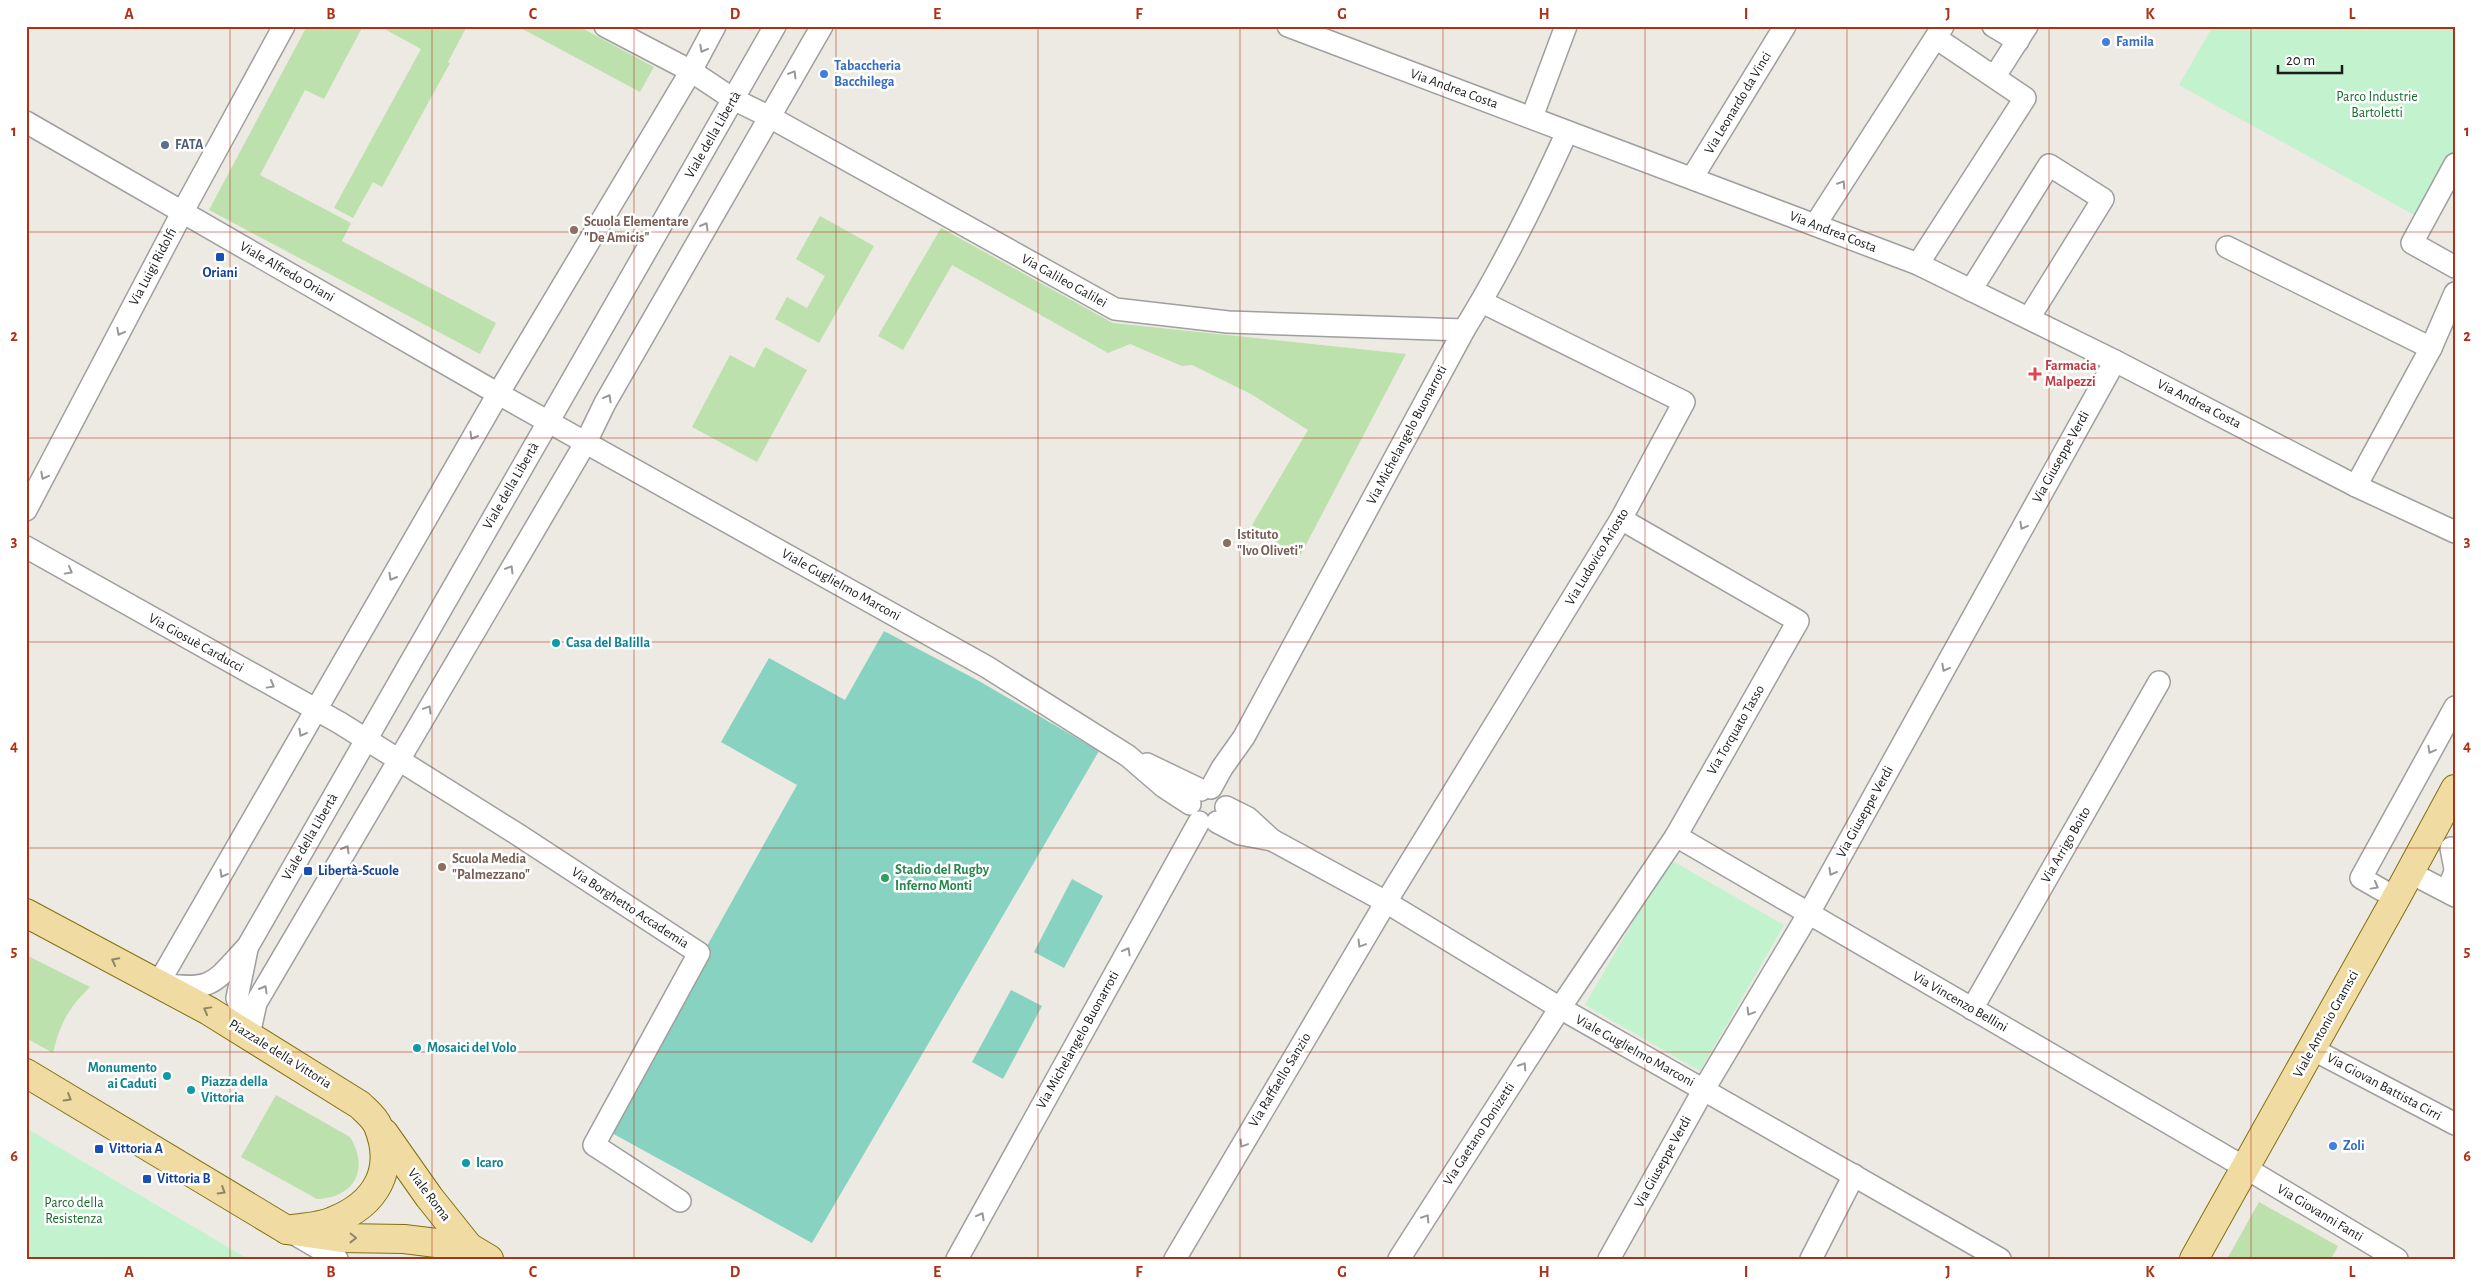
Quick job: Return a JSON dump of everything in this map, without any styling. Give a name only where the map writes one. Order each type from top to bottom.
[{"type":"main road","name":"Viale Antonio Gramsci","points":[[2194,1259],[2396,898],[2455,788]]},
{"type":"main road","name":"Piazzale della Vittoria","points":[[26,914],[249,1035],[360,1105],[377,1124],[386,1163],[379,1185],[370,1198],[354,1212],[331,1222],[288,1230]]},
{"type":"main road","points":[[26,1073],[288,1230],[341,1238],[404,1239],[479,1253]]},
{"type":"main road","name":"Viale Roma","points":[[377,1124],[429,1197],[479,1253]]},
{"type":"street","name":"Via Luigi Ridolfi","points":[[26,510],[183,211],[284,26]]},
{"type":"street","name":"Via Galileo Galilei","points":[[605,26],[690,72],[733,99],[768,116],[1115,309],[1228,322],[1464,330]]},
{"type":"street","points":[[158,984],[174,960],[315,710],[498,394],[690,72],[715,26]]},
{"type":"street","name":"Viale della Libertà","points":[[158,984],[200,987],[212,983],[248,946],[775,26]]},
{"type":"street","points":[[249,1035],[256,1003],[397,760],[586,442],[605,403],[768,116],[822,26]]},
{"type":"street","name":"Via Andrea Costa","points":[[1288,26],[1918,264],[2114,361],[2356,486],[2455,532]]},
{"type":"street","points":[[1532,117],[1566,26]]},
{"type":"street","name":"Via Leonardo da Vinci","points":[[1692,178],[1784,26]]},
{"type":"street","points":[[1993,26],[2023,34],[1996,76]]},
{"type":"street","points":[[1815,225],[1939,32],[2025,98],[1918,264]]},
{"type":"street","name":"Viale Alfredo Oriani","points":[[26,122],[548,422]]},
{"type":"street","name":"Via Michelangelo Buonarroti","points":[[957,1259],[1209,804],[1222,768],[1244,737],[1464,330],[1482,302],[1541,190],[1568,132]]},
{"type":"street","points":[[2455,164],[2412,243],[2455,267]]},
{"type":"street","points":[[1971,290],[2048,165],[2103,199],[2029,318]]},
{"type":"street","points":[[2226,247],[2431,348]]},
{"type":"street","points":[[2356,486],[2431,348],[2455,293]]},
{"type":"street","name":"Via Ludovico Ariosto","points":[[1386,902],[1621,519],[1684,402],[1482,302]]},
{"type":"street","name":"Via Giuseppe Verdi","points":[[1609,1259],[1704,1089],[1809,913],[2114,361]]},
{"type":"street","name":"Viale Guglielmo Marconi","points":[[548,422],[987,667],[1128,756],[1171,774],[1209,804],[1248,818],[1272,840],[1386,902],[1560,1008],[2000,1259]]},
{"type":"street","name":"Via Torquato Tasso","points":[[1560,1008],[1676,836],[1798,621],[1621,519]]},
{"type":"street","name":"Via Giosuè Carducci","points":[[26,547],[366,739]]},
{"type":"street","name":"Via Arrigo Boito","points":[[1972,1009],[2159,682]]},
{"type":"street","points":[[2396,898],[2361,878],[2455,707]]},
{"type":"street","name":"Via Borghetto Accademia","points":[[366,739],[517,834],[699,953],[594,1145],[680,1200]]},
{"type":"street","name":"Via Vincenzo Bellini","points":[[1676,836],[2244,1167]]},
{"type":"street","points":[[2409,872],[2451,894],[2455,870],[2450,848]]},
{"type":"street","name":"Via Raffaello Sanzio","points":[[1174,1259],[1386,902]]},
{"type":"street","name":"Viale della Libertà","points":[[248,946],[237,998],[249,1035]]},
{"type":"street","name":"Via Gaetano Donizetti","points":[[1399,1259],[1560,1008]]},
{"type":"street","name":"Via Giovan Battista Cirri","points":[[2312,1049],[2455,1124]]},
{"type":"street","name":"Via Giovanni Fanti","points":[[2244,1167],[2388,1257]]},
{"type":"street","points":[[1811,1259],[1854,1175]]},
{"type":"street","points":[[288,1230],[337,1259]]},
{"type":"green space","points":[[307,26],[363,26],[324,99],[305,90],[260,175],[351,223],[342,241],[496,323],[480,354],[209,210]]},
{"type":"green space","points":[[379,26],[467,26],[448,62],[450,63],[382,187],[373,182],[353,218],[334,208],[421,49]]},
{"type":"green space","points":[[517,26],[578,26],[654,67],[640,92]]},
{"type":"green space","name":"Parco Industrie Bartoletti","points":[[2213,26],[2455,26],[2455,152],[2418,217],[2179,85]]},
{"type":"green space","points":[[820,216],[874,246],[819,343],[775,319],[787,297],[807,308],[825,276],[796,259]]},
{"type":"green space","points":[[941,228],[1113,323],[1406,354],[1299,558],[1252,525],[1308,430],[1251,394],[1192,365],[1182,366],[1130,344],[1108,353],[952,265],[903,350],[878,336]]},
{"type":"green space","points":[[765,347],[807,370],[757,462],[692,427],[730,355],[754,368]]},
{"type":"green space","points":[[1669,859],[1784,925],[1700,1071],[1585,1005]]},
{"type":"green space","points":[[26,955],[90,987],[70,1009],[59,1033],[53,1053],[26,1038]]},
{"type":"green space","points":[[276,1095],[350,1137],[356,1149],[358,1170],[355,1180],[341,1193],[317,1199],[241,1157]]},
{"type":"green space","name":"Parco della Resistenza","points":[[26,1128],[248,1259],[26,1259]]},
{"type":"green space","points":[[2259,1202],[2338,1246],[2331,1259],[2227,1259]]},
{"type":"shaded area","name":"Stadio del Rugby Inferno Monti","points":[[884,631],[979,681],[1099,751],[812,1243],[610,1132],[674,1005],[797,785],[721,742],[769,658],[845,700]]},
{"type":"shaded area","points":[[1072,879],[1103,896],[1064,968],[1034,952]]},
{"type":"shaded area","points":[[1011,990],[1042,1006],[1003,1079],[972,1062]]},
{"type":"place","name":"Famila","points":[[2106,42]]},
{"type":"place","name":"Tabaccheria Bacchilega","points":[[824,74]]},
{"type":"place","name":"FATA","points":[[165,145]]},
{"type":"place","name":"Scuola Elementare \"De Amicis\"","points":[[574,230]]},
{"type":"place","name":"Oriani","points":[[220,257]]},
{"type":"place","name":"Farmacia Malpezzi","points":[[2035,374]]},
{"type":"place","name":"Istituto \"Ivo Oliveti\"","points":[[1227,543]]},
{"type":"place","name":"Casa del Balilla","points":[[556,643]]},
{"type":"place","name":"Scuola Media \"Palmezzano\"","points":[[442,867]]},
{"type":"place","name":"Libertà-Scuole","points":[[308,871]]},
{"type":"place","name":"Stadio del Rugby Inferno Monti","points":[[885,878]]},
{"type":"place","name":"Mosaici del Volo","points":[[417,1048]]},
{"type":"place","name":"Monumento ai Caduti","points":[[167,1076]]},
{"type":"place","name":"Piazza della Vittoria","points":[[191,1090]]},
{"type":"place","name":"Zoli","points":[[2333,1146]]},
{"type":"place","name":"Vittoria A","points":[[99,1149]]},
{"type":"place","name":"Icaro","points":[[466,1163]]},
{"type":"place","name":"Vittoria B","points":[[147,1179]]}]
